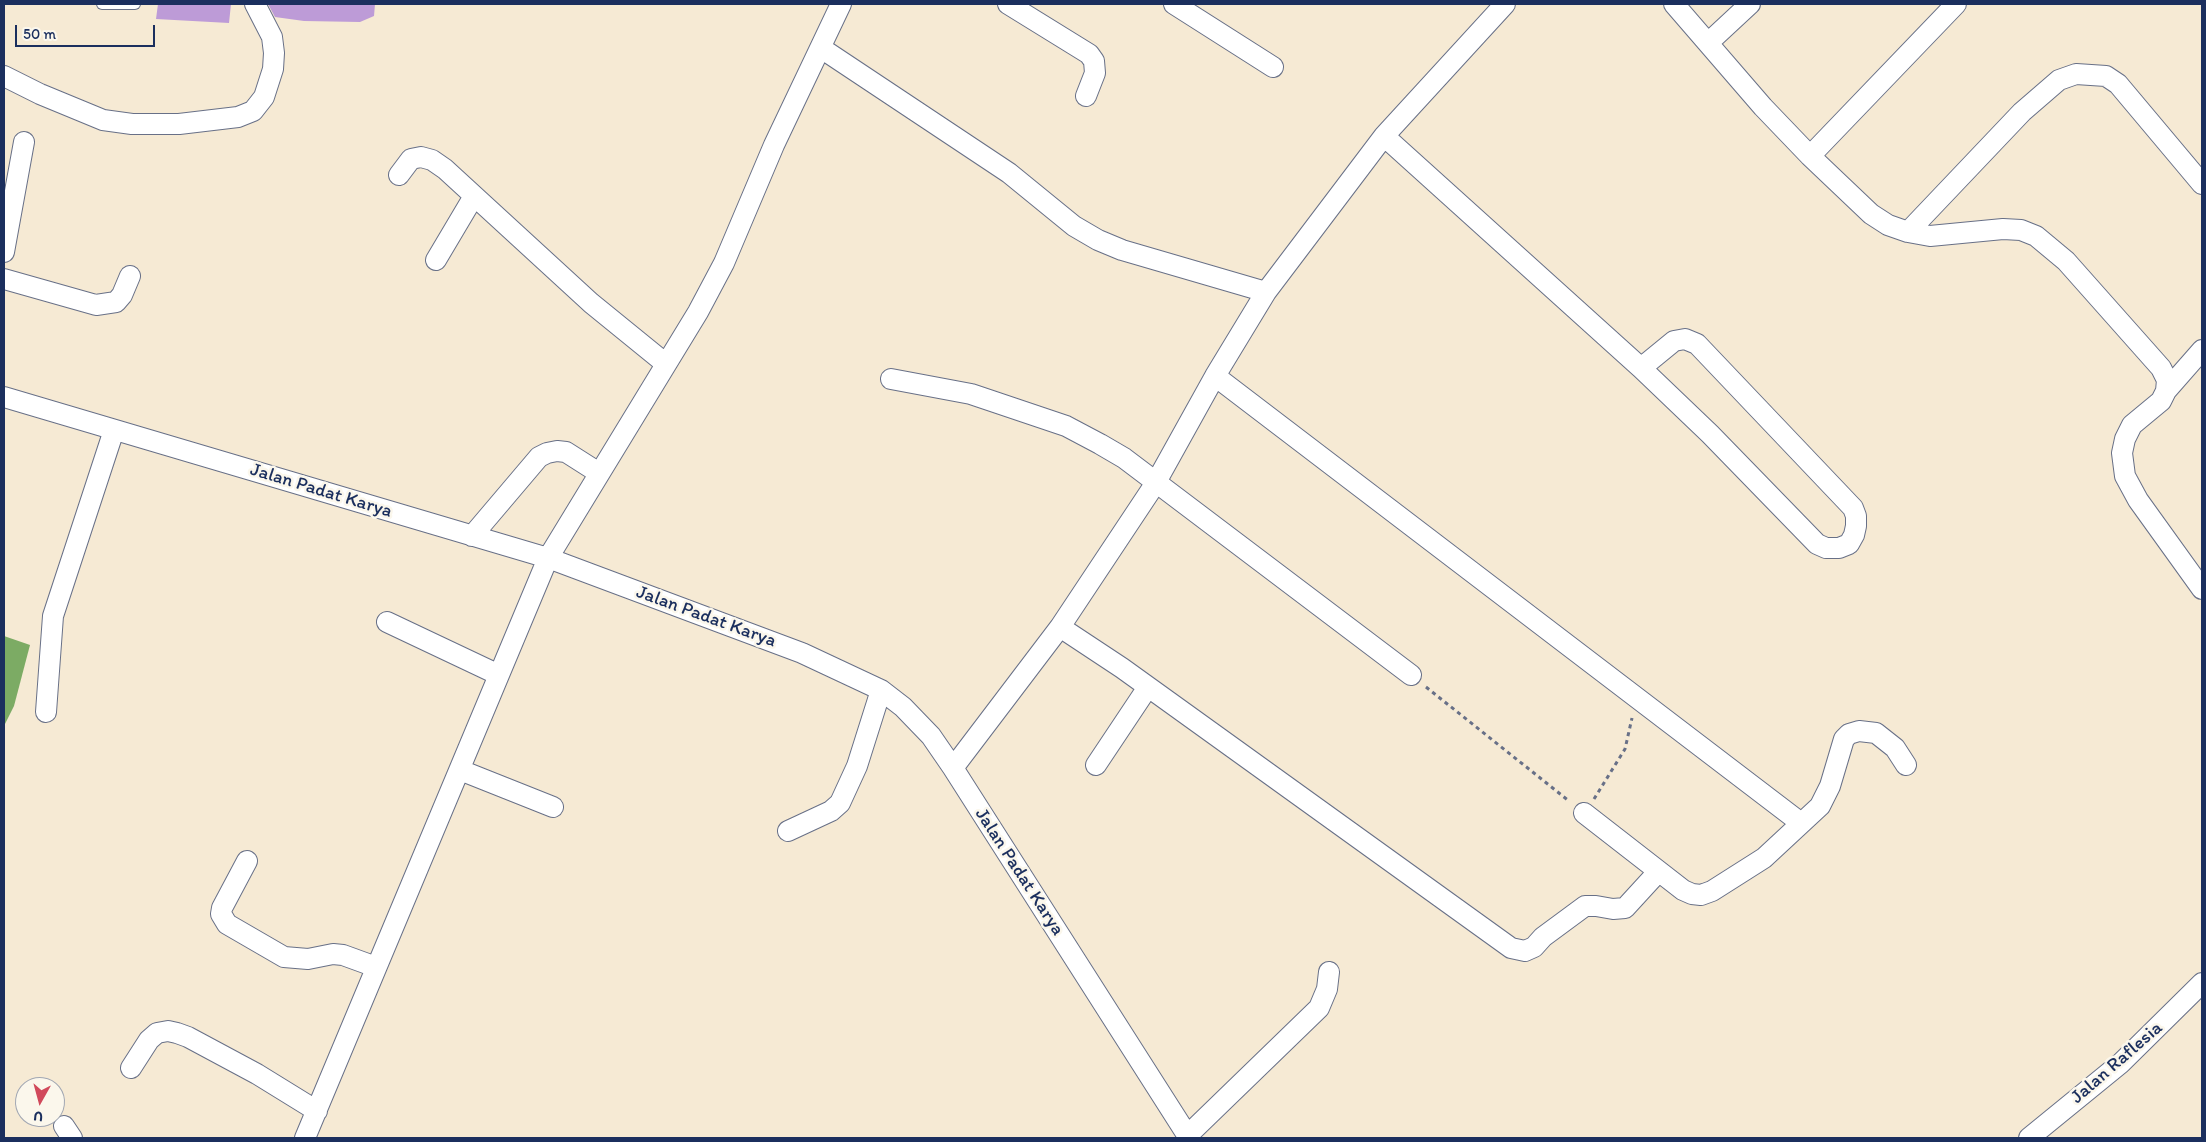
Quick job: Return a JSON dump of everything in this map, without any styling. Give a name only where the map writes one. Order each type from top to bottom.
[{"type":"street","points":[[4,76],[40,94],[103,120],[132,124],[179,124],[238,117],[253,111],[264,97],[273,69],[274,52],[272,37],[255,4]]},
{"type":"street","points":[[305,1138],[548,558],[698,312],[724,263],[774,145],[841,4]]},
{"type":"street","points":[[1008,4],[1089,54],[1094,61],[1095,73],[1086,96]]},
{"type":"street","points":[[1175,4],[1274,67]]},
{"type":"street","points":[[953,768],[1060,627],[1155,484],[1215,376],[1266,292],[1384,136],[1505,4]]},
{"type":"street","points":[[1674,4],[1763,107],[1810,156],[1871,214],[1888,225],[1908,232],[1930,236],[2003,229],[2021,230],[2036,236],[2066,261],[2161,368],[2167,380],[2166,391]]},
{"type":"street","points":[[1708,43],[1750,4]]},
{"type":"street","points":[[1810,156],[1956,4]]},
{"type":"street","points":[[821,48],[1009,173],[1074,226],[1098,240],[1122,250],[1266,292]]},
{"type":"street","points":[[1908,232],[2022,112],[2059,80],[2076,74],[2106,76],[2118,84],[2202,184]]},
{"type":"street","points":[[1384,136],[1641,368],[1710,434],[1817,544],[1826,548],[1839,548],[1849,544],[1856,526],[1856,516],[1853,508],[1697,344],[1685,339],[1674,340],[1641,368]]},
{"type":"street","points":[[4,252],[17,148]]},
{"type":"street","points":[[399,175],[410,159],[421,157],[432,160],[445,169],[591,303],[666,364]]},
{"type":"street","points":[[436,260],[474,196]]},
{"type":"street","points":[[4,279],[96,305],[116,302],[122,295],[130,276]]},
{"type":"street","points":[[2202,350],[2166,391],[2161,401],[2132,425],[2125,439],[2122,453],[2125,476],[2138,500],[2202,589]]},
{"type":"street","points":[[1215,376],[1801,823]]},
{"type":"street","points":[[891,379],[971,394],[1066,426],[1124,458],[1155,484],[1411,675]]},
{"type":"street","name":"Jalan Padat Karya","points":[[4,397],[548,558],[802,653],[881,690],[903,707],[931,736],[1189,1137]]},
{"type":"street","points":[[46,712],[53,616],[114,430]]},
{"type":"street","points":[[472,536],[539,457],[547,453],[566,452],[599,473]]},
{"type":"street","points":[[387,622],[499,675]]},
{"type":"street","points":[[1060,627],[1148,687],[1511,948],[1525,951],[1534,946],[1543,937],[1585,906],[1613,909],[1625,908],[1658,872]]},
{"type":"street","points":[[1096,764],[1148,687]]},
{"type":"street","points":[[788,831],[831,811],[840,803],[858,766],[881,690]]},
{"type":"street","points":[[1584,813],[1658,872],[1692,894],[1701,894],[1712,891],[1764,858],[1820,806],[1830,786],[1844,739],[1849,734],[1859,731],[1876,733],[1895,748],[1906,765]]},
{"type":"street","points":[[460,770],[553,807]]},
{"type":"street","points":[[248,861],[222,908],[221,914],[227,924],[284,957],[308,959],[333,954],[344,955],[376,967]]},
{"type":"street","points":[[1189,1137],[1319,1008],[1326,990],[1329,972]]},
{"type":"street","name":"Jalan Raflesia","points":[[2029,1138],[2121,1063],[2202,983]]},
{"type":"street","points":[[131,1068],[149,1040],[157,1033],[168,1031],[177,1033],[257,1074],[317,1111]]},
{"type":"lane","points":[[102,4],[135,4]]},
{"type":"path","points":[[1411,675],[1584,813],[1625,749],[1636,697]]},
{"type":"green space","points":[[4,636],[30,645],[14,706],[4,726]]},
{"type":"building","points":[[158,4],[231,4],[229,23],[156,19]]},
{"type":"building","points":[[268,4],[375,4],[374,16],[360,22],[304,21],[275,17]]}]
